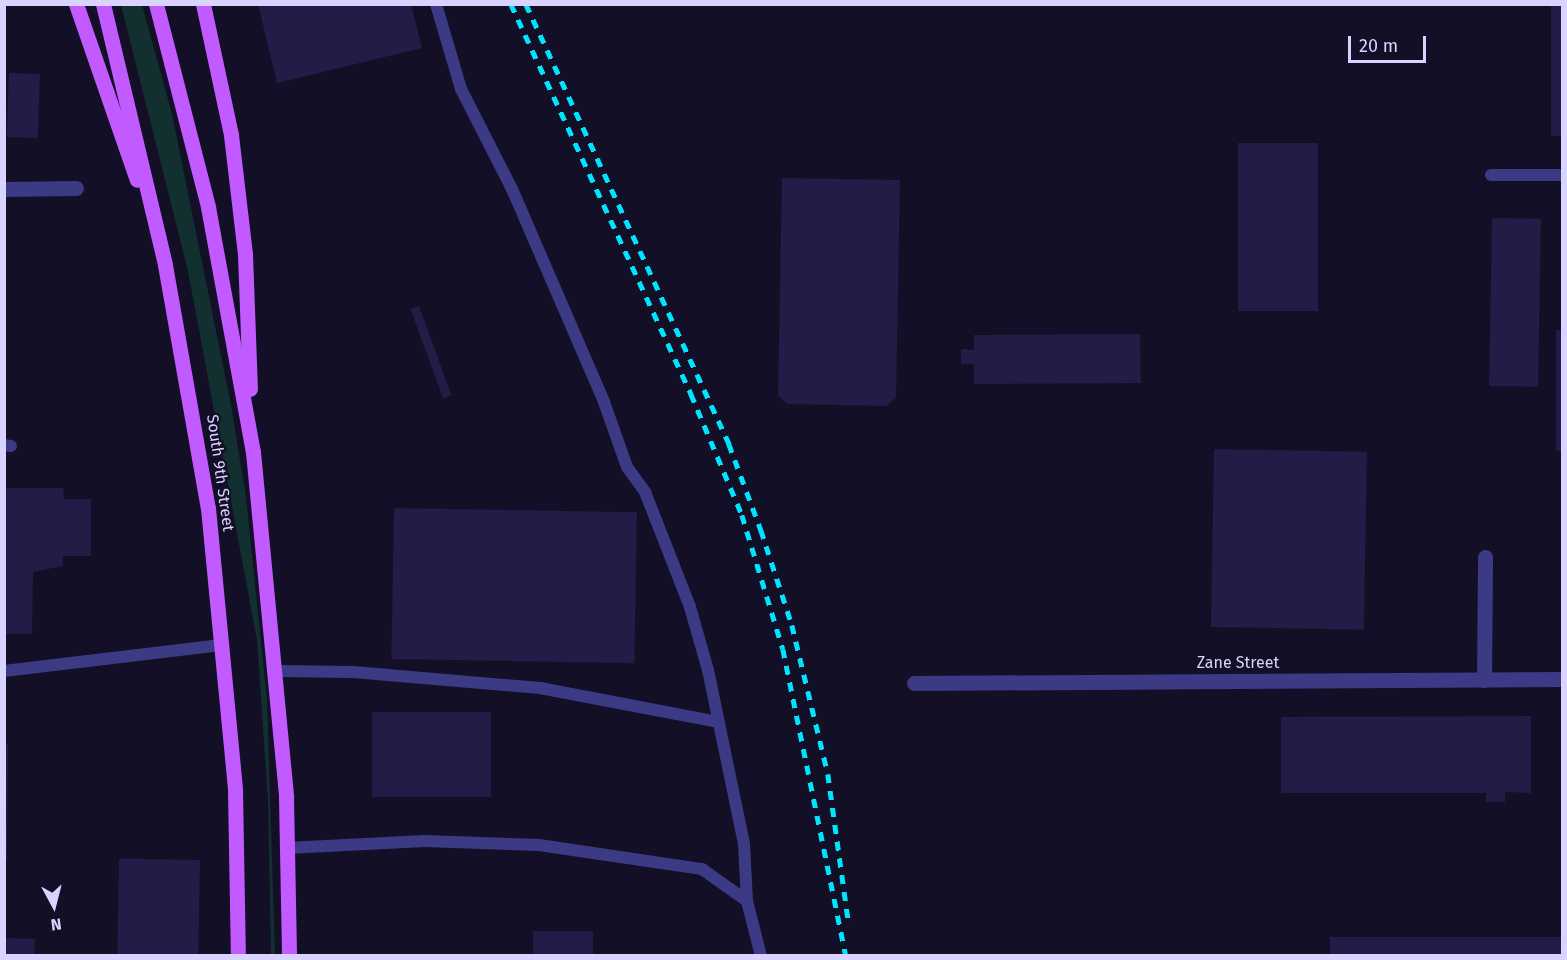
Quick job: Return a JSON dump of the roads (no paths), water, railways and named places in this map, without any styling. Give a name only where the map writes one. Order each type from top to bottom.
[{"type":"main road","points":[[76,4],[165,265]]},
{"type":"main road","name":"South 9th Street","points":[[103,4],[165,265],[208,508],[224,645],[235,790],[238,956]]},
{"type":"main road","name":"South 9th Street","points":[[156,4],[208,207],[253,452],[277,671],[287,848],[290,956]]},
{"type":"main road","points":[[203,4],[231,135],[245,254],[253,452]]},
{"type":"street","points":[[4,189],[76,188]]},
{"type":"street","points":[[1484,680],[1485,557]]},
{"type":"street","name":"Zane Street","points":[[914,683],[1563,679]]},
{"type":"lane","points":[[436,4],[461,89],[512,189],[604,402],[627,467],[645,492],[690,607],[744,844],[747,901],[760,956]]},
{"type":"lane","points":[[1491,175],[1563,175]]},
{"type":"lane","points":[[4,671],[224,645]]},
{"type":"lane","points":[[277,671],[353,672],[540,688],[718,722]]},
{"type":"lane","points":[[287,848],[425,841],[539,845],[702,869],[747,901]]},
{"type":"railway","points":[[511,4],[691,394],[742,515],[783,649],[846,956]]},
{"type":"railway","points":[[526,4],[729,444],[761,530],[792,625],[828,774],[849,926]]}]
